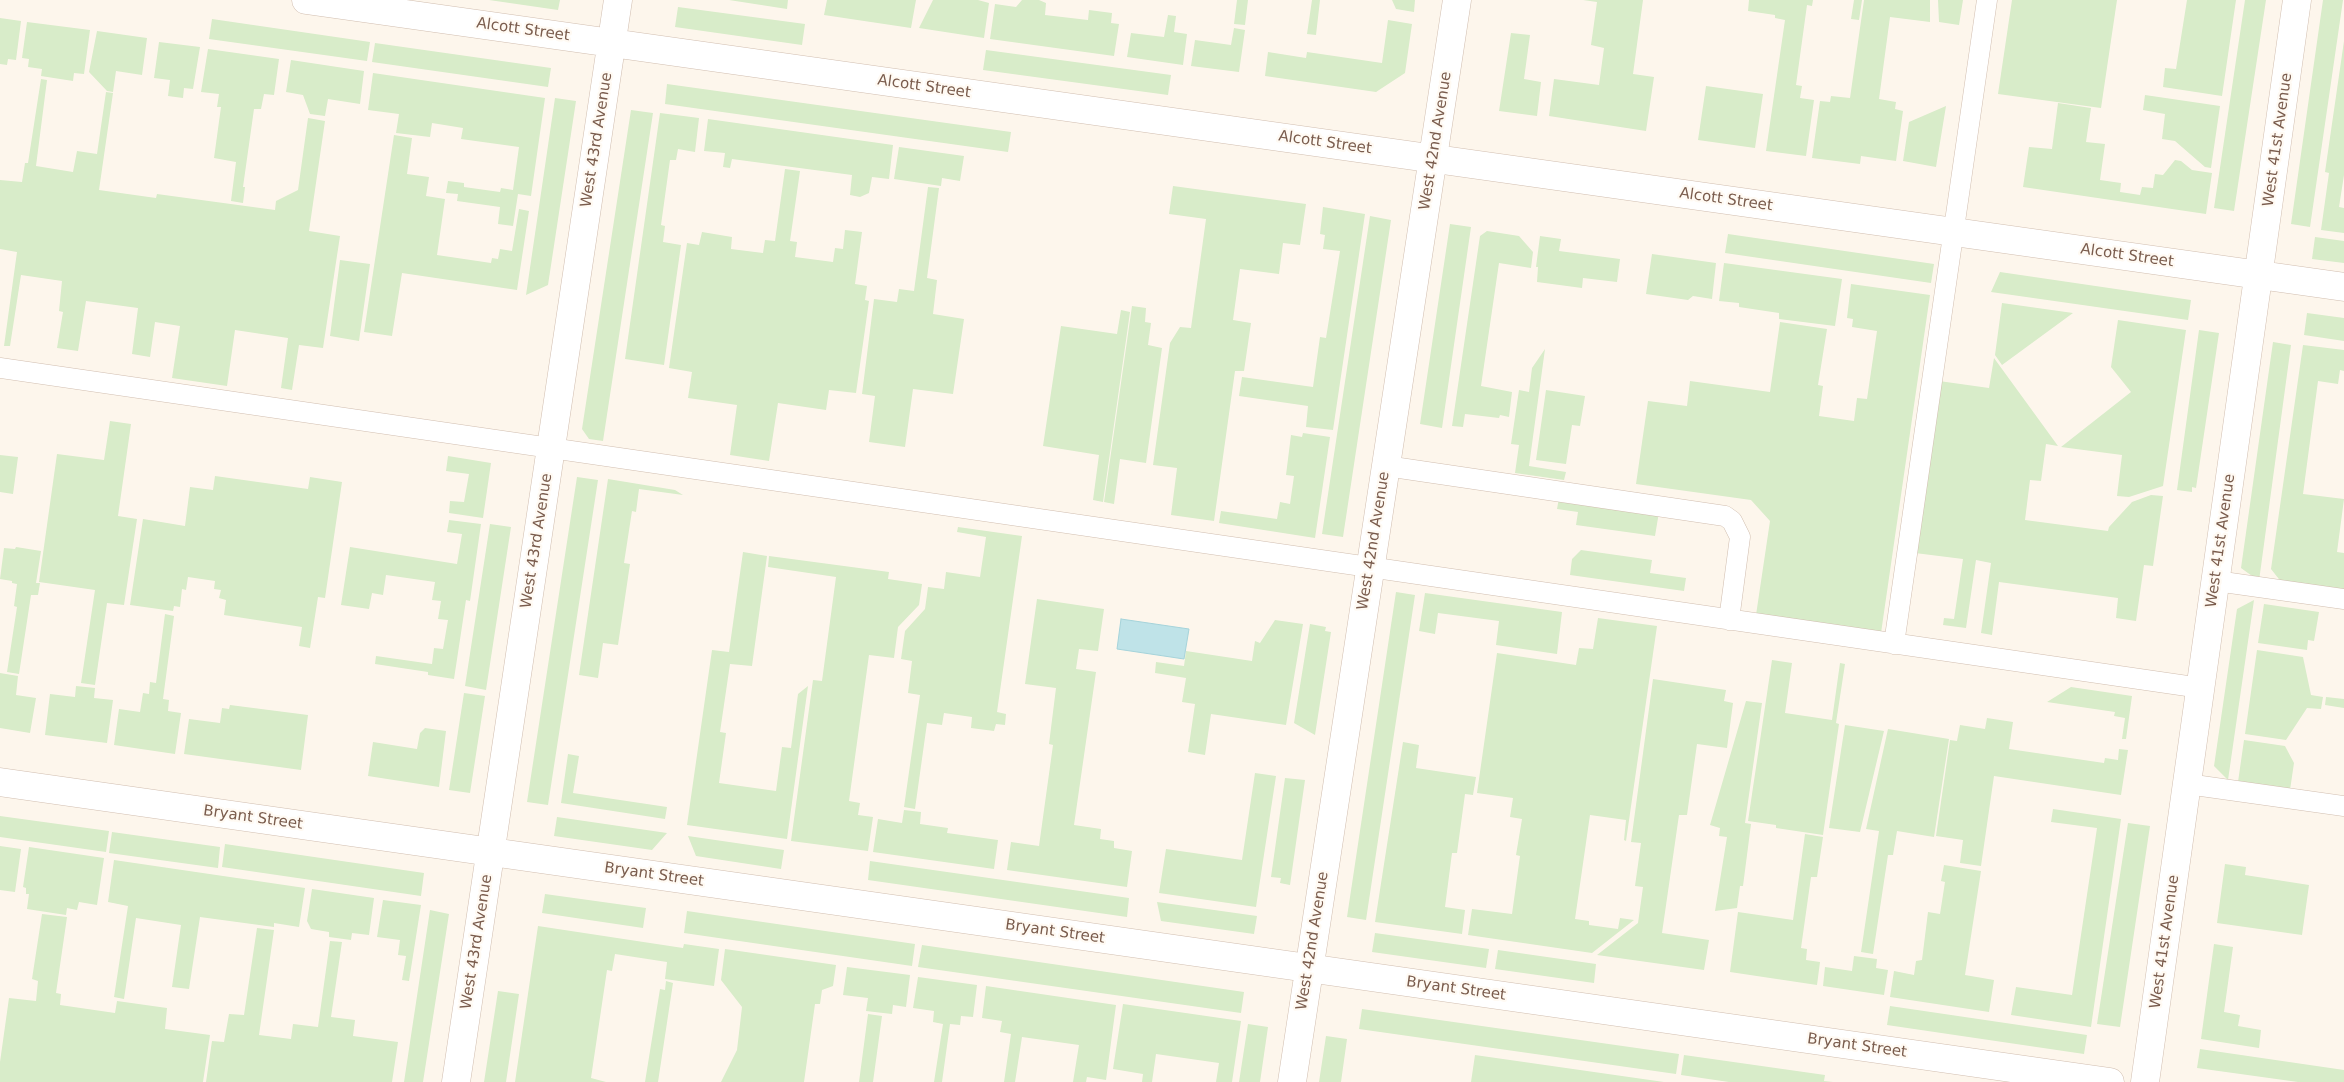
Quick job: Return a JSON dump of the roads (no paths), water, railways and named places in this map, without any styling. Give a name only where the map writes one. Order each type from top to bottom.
[{"type":"street","name":"Alcott Street","points":[[306,0],[2344,287]]},
{"type":"street","name":"West 43rd Avenue","points":[[456,1082],[618,0]]},
{"type":"street","name":"West 42nd Avenue","points":[[1292,1082],[1457,0]]},
{"type":"street","name":"West 41st Avenue","points":[[2145,1082],[2297,0]]},
{"type":"street","name":"Bryant Street","points":[[0,782],[2110,1082]]},
{"type":"lane","points":[[1894,644],[1987,0]]},
{"type":"lane","points":[[0,368],[2201,688]]},
{"type":"lane","points":[[1386,466],[1725,516],[1732,521],[1740,537],[1729,620]]},
{"type":"lane","points":[[2216,581],[2344,599]]},
{"type":"lane","points":[[2187,784],[2344,806]]},
{"type":"water","points":[[1121,619],[1189,629],[1184,659],[1117,649]]}]
